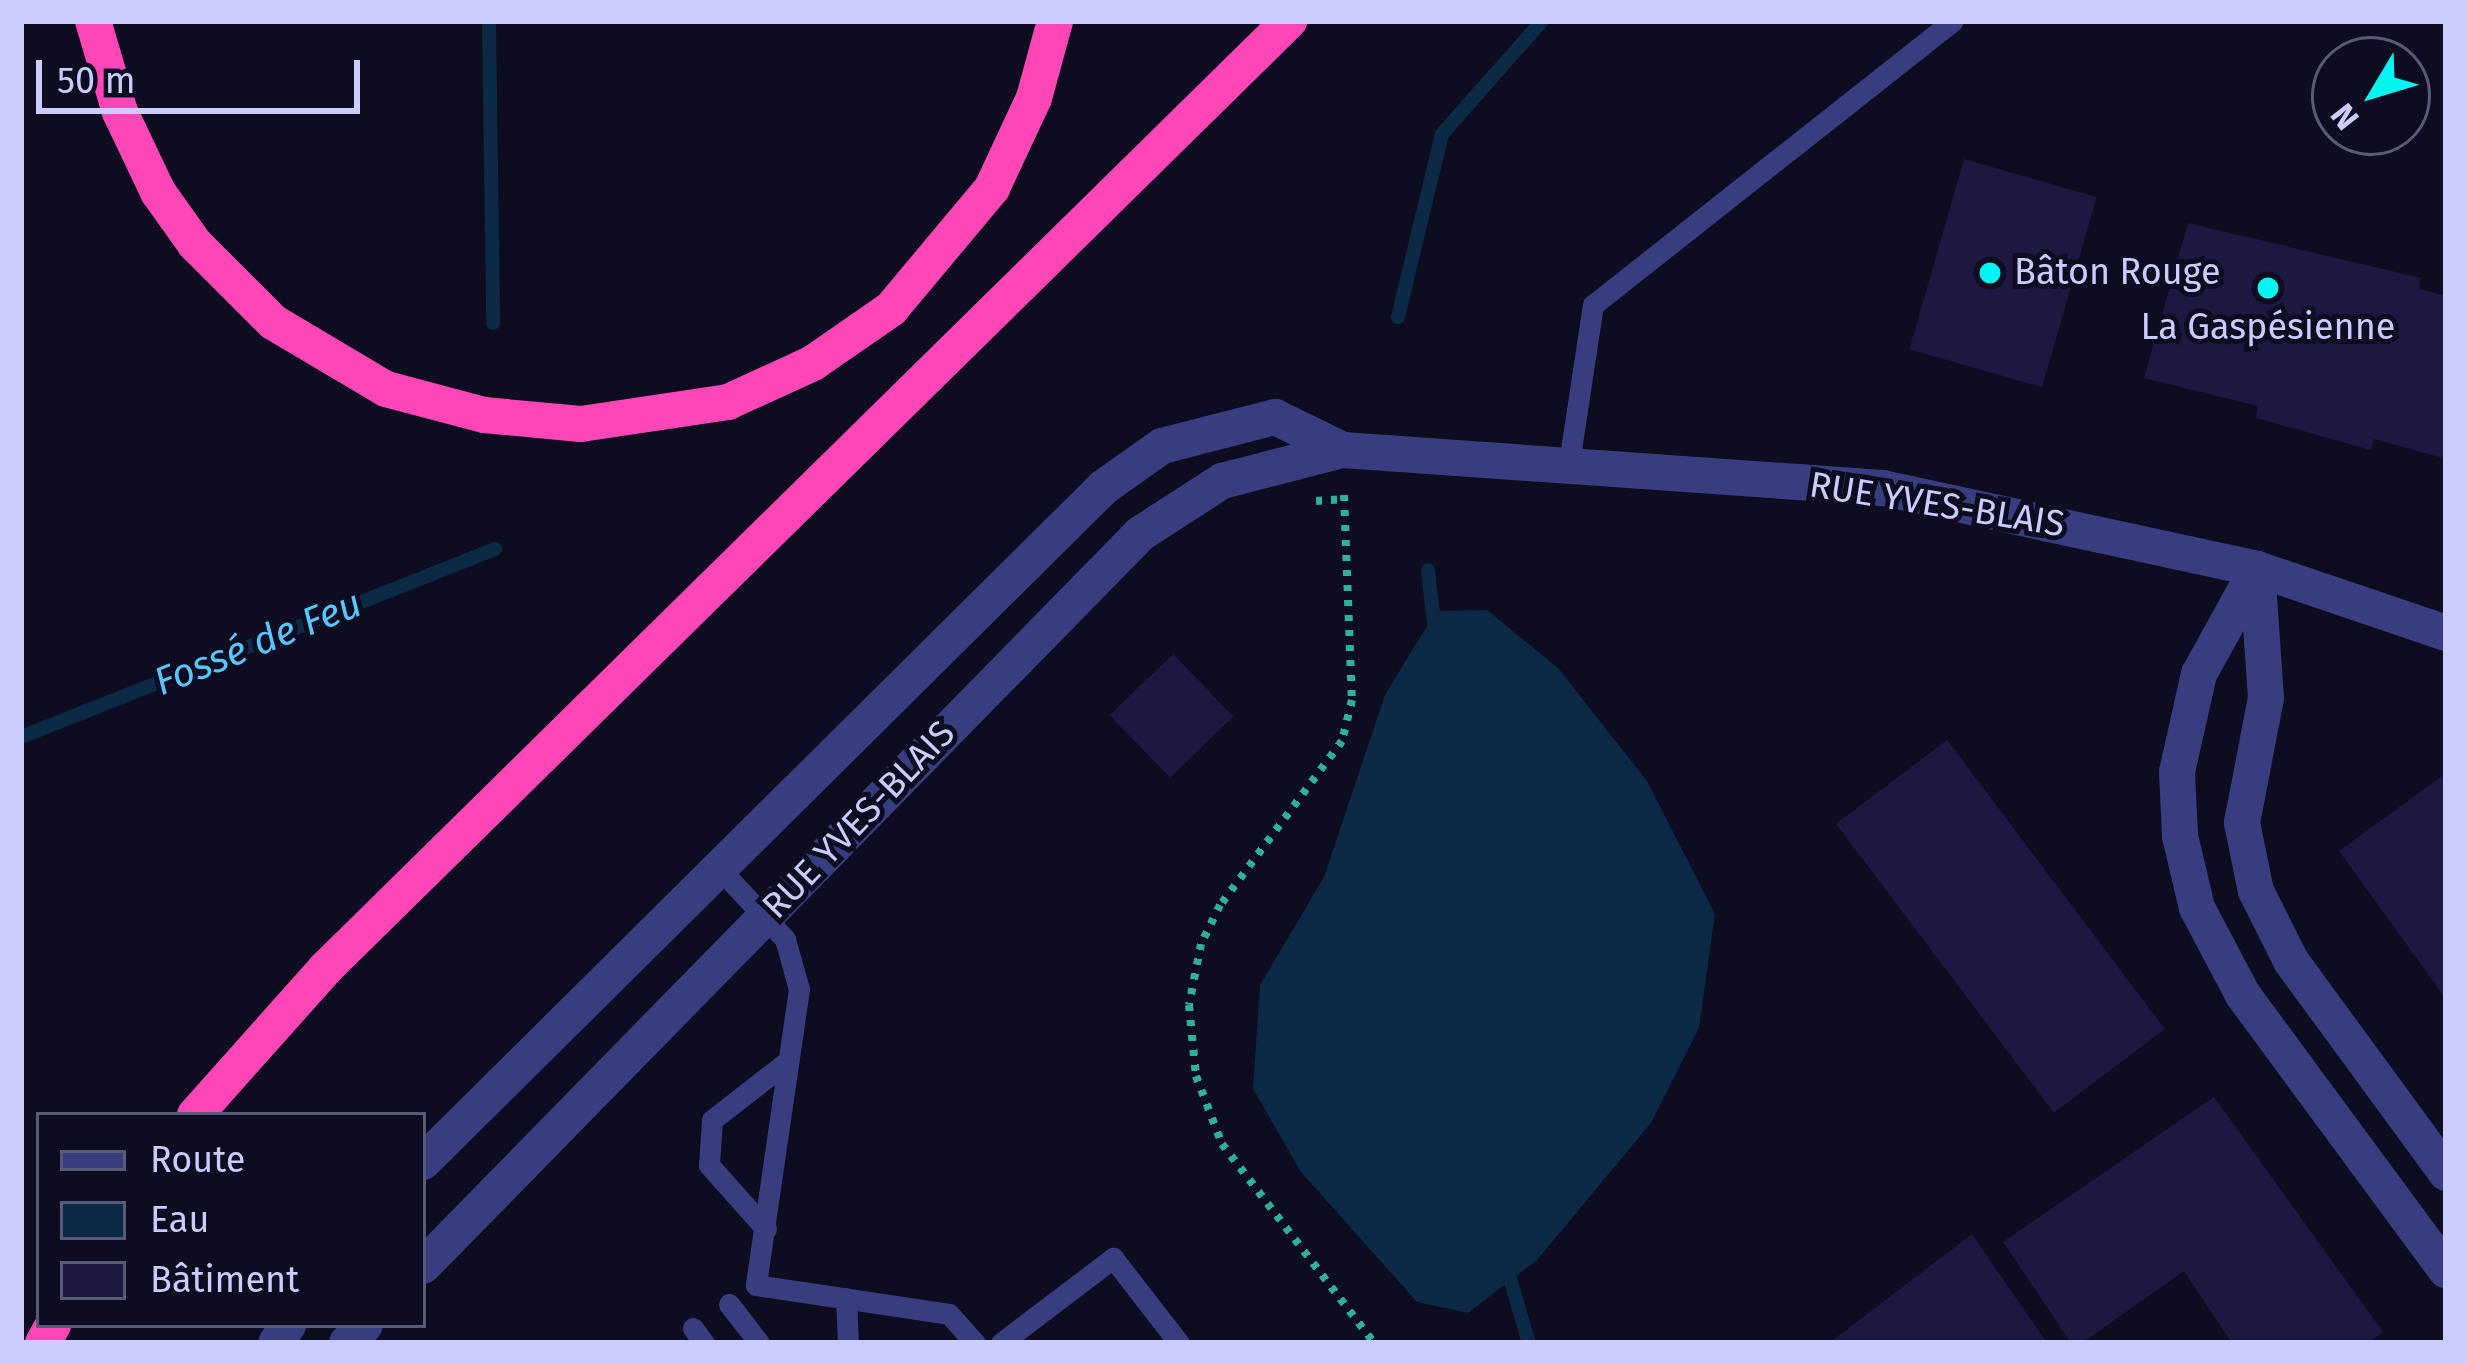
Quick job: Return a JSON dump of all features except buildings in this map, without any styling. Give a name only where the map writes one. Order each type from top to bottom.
[{"type":"highway","points":[[93,21],[121,112],[158,192],[195,244],[273,322],[386,389],[484,415],[581,424],[728,402],[813,363],[891,309],[992,188],[1034,98],[1055,21]]},
{"type":"highway","points":[[197,1112],[326,968],[1289,21]]},
{"type":"street","name":"RUE YVES-BLAIS","points":[[426,1159],[1104,488],[1162,446],[1275,417],[1343,450]]},
{"type":"street","name":"RUE YVES-BLAIS","points":[[426,1263],[1179,502],[1222,481],[1343,450],[1883,488],[2257,569],[2446,632]]},
{"type":"street","points":[[2257,569],[2266,698],[2242,823],[2256,890],[2290,961],[2446,1173]]},
{"type":"street","points":[[2257,569],[2199,674],[2177,772],[2180,836],[2197,908],[2243,995],[2446,1270]]},
{"type":"lane","points":[[1569,463],[1593,305],[1952,21]]},
{"type":"lane","points":[[719,868],[785,939],[800,989],[784,1064],[756,1285],[949,1314],[975,1343]]},
{"type":"lane","points":[[766,1229],[709,1165],[712,1120],[784,1064]]},
{"type":"lane","points":[[1001,1343],[1113,1258],[1179,1343]]},
{"type":"lane","points":[[846,1298],[848,1343]]},
{"type":"lane","points":[[729,1304],[759,1343]]},
{"type":"path","points":[[1343,450],[1352,700],[1342,741],[1220,905],[1201,944],[1189,1005],[1196,1076],[1222,1144],[1374,1343]]},
{"type":"water","points":[[1487,610],[1558,668],[1647,781],[1715,914],[1699,1028],[1651,1123],[1537,1260],[1468,1313],[1417,1302],[1301,1172],[1253,1089],[1260,985],[1324,877],[1385,695],[1436,611]]},
{"type":"waterway","name":"Fossé de Feu","points":[[489,21],[493,323]]},
{"type":"waterway","points":[[1398,317],[1442,134],[1542,21]]},
{"type":"waterway","name":"Fossé de Feu","points":[[21,737],[495,549]]},
{"type":"waterway","points":[[1428,570],[1435,632]]},
{"type":"waterway","points":[[1507,1268],[1529,1343]]},
{"type":"place","name":"Bâton Rouge","points":[[1990,273]]},
{"type":"place","name":"La Gaspésienne","points":[[2268,288]]}]
